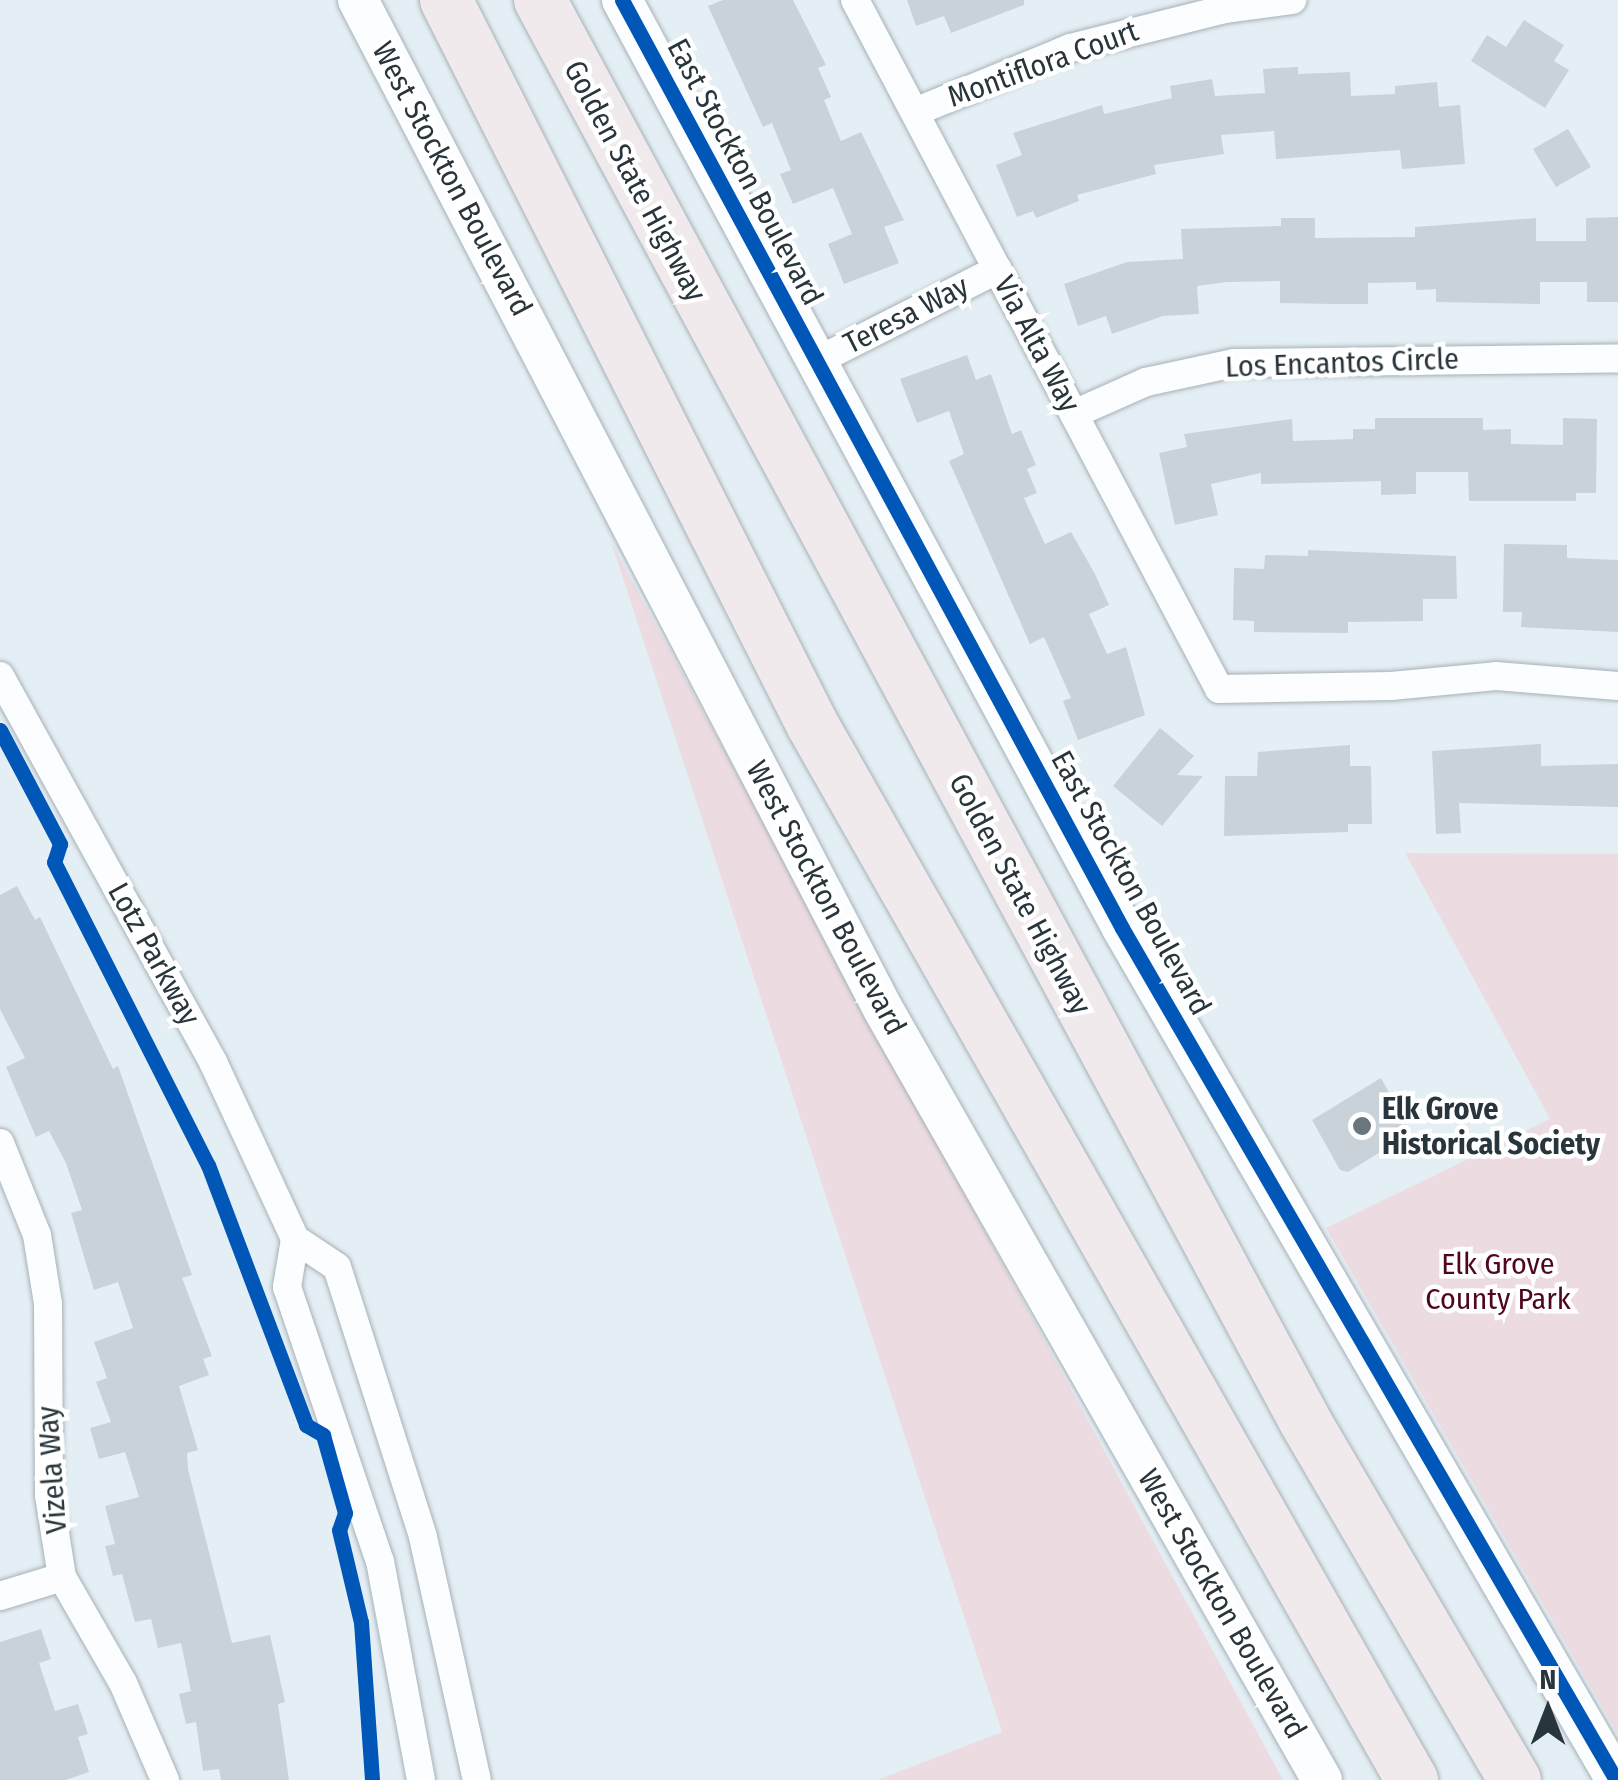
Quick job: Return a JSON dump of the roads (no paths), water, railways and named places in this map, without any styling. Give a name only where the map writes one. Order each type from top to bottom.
[{"type":"highway","points":[[446,0],[812,724],[1412,1780]]},
{"type":"highway","name":"Golden State Highway","points":[[540,0],[1305,1421],[1516,1780]]},
{"type":"street","name":"West Stockton Boulevard","points":[[358,0],[882,1009],[1322,1780]]},
{"type":"street","name":"East Stockton Boulevard","points":[[622,0],[1122,928],[1616,1780]]},
{"type":"street","name":"Via Alta Way","points":[[856,0],[1219,688],[1391,686],[1496,676],[1618,686]]},
{"type":"street","name":"Montiflora Court","points":[[915,112],[1070,48],[1194,16],[1292,0]]},
{"type":"street","name":"Teresa Way","points":[[814,362],[998,270]]},
{"type":"street","name":"Los Encantos Circle","points":[[1074,414],[1146,382],[1234,363],[1618,358]]},
{"type":"street","name":"Lotz Parkway","points":[[0,676],[213,1062],[295,1239]]},
{"type":"street","name":"Vizela Way","points":[[0,1142],[38,1235],[48,1304],[49,1495],[62,1577],[123,1683],[165,1780]]},
{"type":"street","points":[[421,1780],[380,1561],[287,1287],[295,1239],[337,1267],[423,1538],[478,1780]]},
{"type":"street","points":[[0,1596],[62,1577]]},
{"type":"place","name":"Elk Grove Historical Society","points":[[1362,1126]]},
{"type":"park label","name":"Elk Grove County Park","points":[[1498,1281]]}]
